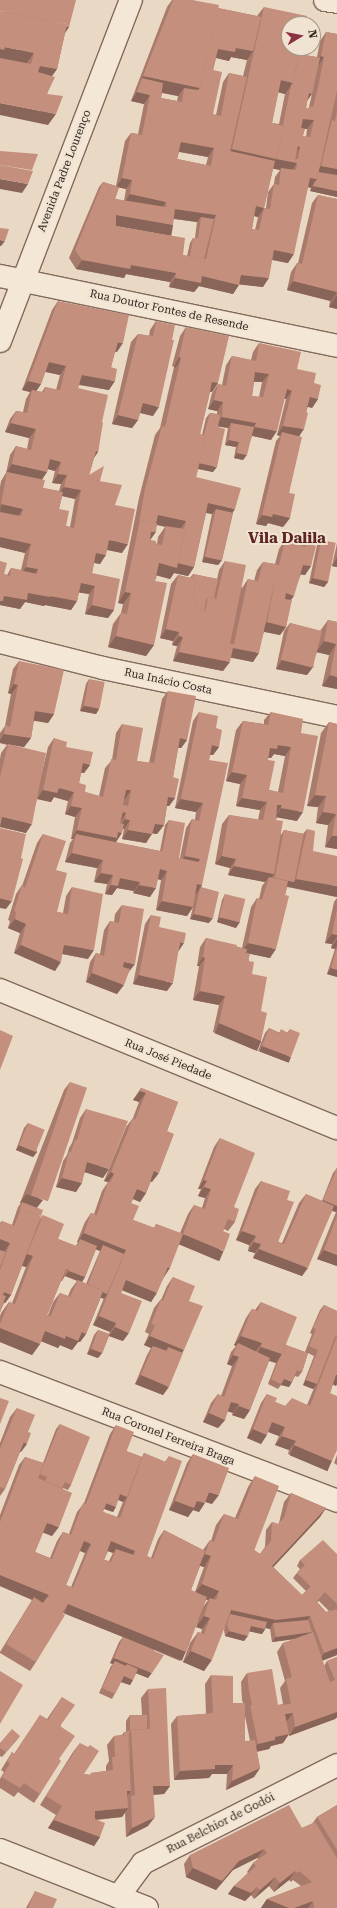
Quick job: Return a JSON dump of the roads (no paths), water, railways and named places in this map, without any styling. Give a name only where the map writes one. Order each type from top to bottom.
[{"type":"street","name":"Avenida Padre Lourenço","points":[[0,341],[131,0]]},
{"type":"street","points":[[325,0],[337,2]]},
{"type":"street","name":"Rua Doutor Fontes de Resende","points":[[0,276],[337,346]]},
{"type":"street","name":"Rua Inácio Costa","points":[[0,642],[103,668],[337,717]]},
{"type":"street","name":"Rua José Piedade","points":[[0,990],[337,1128]]},
{"type":"street","name":"Rua Coronel Ferreira Braga","points":[[0,1372],[337,1501]]},
{"type":"street","name":"Rua Belchior de Godói","points":[[118,1897],[143,1863],[337,1765]]},
{"type":"street","points":[[0,1850],[147,1908]]},
{"type":"district","name":"Vila Dalila","points":[[287,539]]}]
